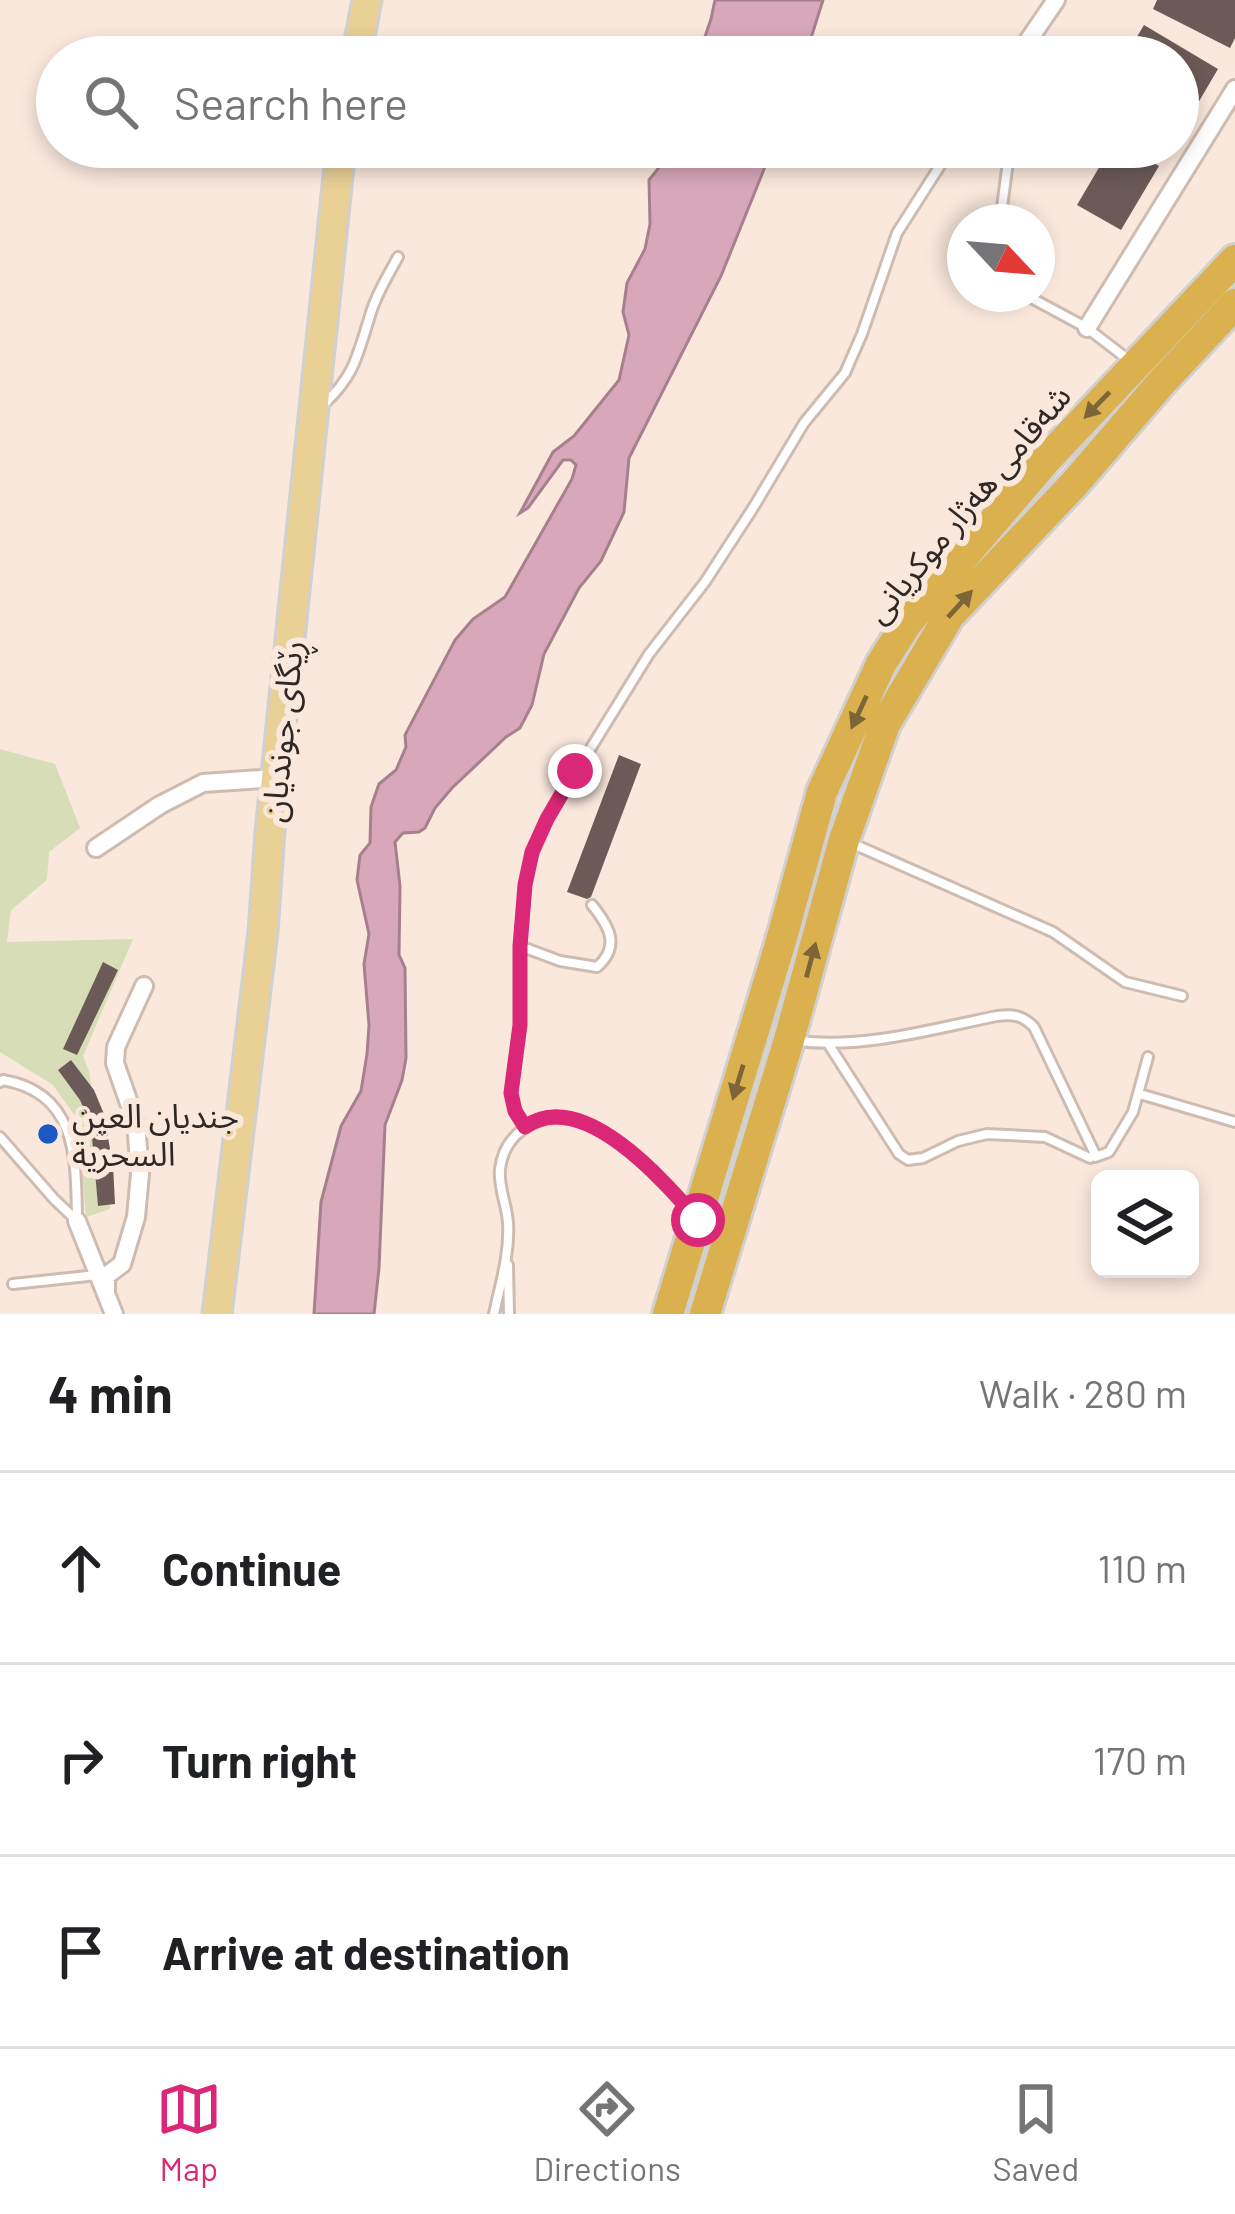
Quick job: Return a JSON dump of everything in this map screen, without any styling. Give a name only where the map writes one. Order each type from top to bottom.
[{"type":"highway","name":"شەقامی ھەژار موکریانی","points":[[668,1314],[822,792],[881,664],[907,623],[1045,461],[1235,260]]},
{"type":"highway","name":"شەقامی ھەژار موکریانی","points":[[705,1314],[844,840],[885,724],[949,616],[1235,304]]},
{"type":"main road","points":[[362,36],[368,0]]},
{"type":"main road","name":"ڕێگای جوندیان","points":[[217,1314],[263,932],[339,168]]},
{"type":"street","points":[[365,36],[377,0]]},
{"type":"street","points":[[1031,36],[1056,0]]},
{"type":"street","points":[[1199,147],[1235,89]]},
{"type":"street","points":[[1087,328],[1186,168]]},
{"type":"street","points":[[96,848],[203,783],[276,778]]},
{"type":"street","points":[[103,1283],[122,1264],[136,1217],[140,1174],[136,1123],[115,1063],[116,1047],[143,986]]},
{"type":"street","points":[[76,1221],[114,1314]]},
{"type":"lane","points":[[525,1127],[511,1093],[520,1025],[525,885],[532,852],[547,819],[649,654],[705,582],[804,423],[845,373],[898,233],[939,168]]},
{"type":"lane","points":[[1003,204],[1007,168]]},
{"type":"lane","points":[[314,414],[355,367],[377,296],[398,257]]},
{"type":"lane","points":[[1055,311],[1136,365]]},
{"type":"lane","points":[[844,840],[1053,932],[1125,982],[1182,996]]},
{"type":"lane","points":[[520,946],[560,961],[597,967],[612,938],[592,905]]},
{"type":"lane","points":[[789,1040],[829,1045],[882,1040],[997,1016],[1024,1017],[1034,1027],[1094,1157]]},
{"type":"lane","points":[[829,1045],[899,1154],[914,1161],[986,1134],[1046,1137],[1090,1158],[1109,1152],[1133,1112],[1148,1057]]},
{"type":"lane","points":[[0,1082],[25,1084],[50,1099],[67,1126],[76,1221]]},
{"type":"lane","points":[[1140,1094],[1235,1122]]},
{"type":"lane","points":[[509,1314],[508,1221],[500,1171],[504,1153],[525,1127],[546,1117],[562,1117],[590,1127],[616,1141],[659,1176],[698,1220]]},
{"type":"lane","points":[[0,1137],[76,1221]]},
{"type":"lane","points":[[494,1314],[508,1246]]},
{"type":"lane","points":[[13,1284],[103,1283]]},
{"type":"green space","points":[[0,749],[55,764],[80,828],[49,852],[47,880],[11,910],[7,942],[133,939],[83,1056],[110,1209],[86,1217],[78,1120],[53,1085],[0,1052]]},
{"type":"shaded area","points":[[715,0],[823,0],[812,36],[705,36]]},
{"type":"shaded area","points":[[659,168],[765,168],[721,276],[629,458],[624,512],[601,561],[579,588],[544,654],[532,705],[520,728],[452,788],[425,828],[403,833],[395,842],[406,1058],[385,1125],[374,1314],[314,1314],[321,1202],[341,1126],[361,1091],[367,1054],[364,964],[369,934],[357,880],[360,855],[370,843],[371,807],[379,784],[396,770],[406,747],[405,735],[455,640],[473,619],[505,597],[572,479],[576,465],[563,460],[520,513],[553,452],[574,436],[619,380],[629,335],[623,312],[627,283],[645,249],[650,224],[649,180]]},
{"type":"building","points":[[1157,0],[1235,0],[1235,38],[1230,48],[1153,9]]},
{"type":"building","points":[[1144,25],[1162,36],[1137,36]]},
{"type":"building","points":[[1199,58],[1218,69],[1199,101]]},
{"type":"building","points":[[1099,168],[1158,168],[1121,230],[1077,205]]},
{"type":"building","points":[[619,755],[641,764],[587,899],[567,892]]},
{"type":"building","points":[[103,962],[118,970],[77,1055],[63,1049]]},
{"type":"building","points":[[71,1060],[94,1090],[109,1126],[115,1204],[98,1206],[91,1126],[80,1100],[58,1070]]},
{"type":"place","name":"جنديان العين السحرية","points":[[48,1134]]},
{"type":"route","points":[[575,771],[532,852],[525,885],[520,1025],[511,1093],[515,1111],[525,1127],[546,1117],[562,1117],[616,1141],[659,1176],[698,1220]]}]
